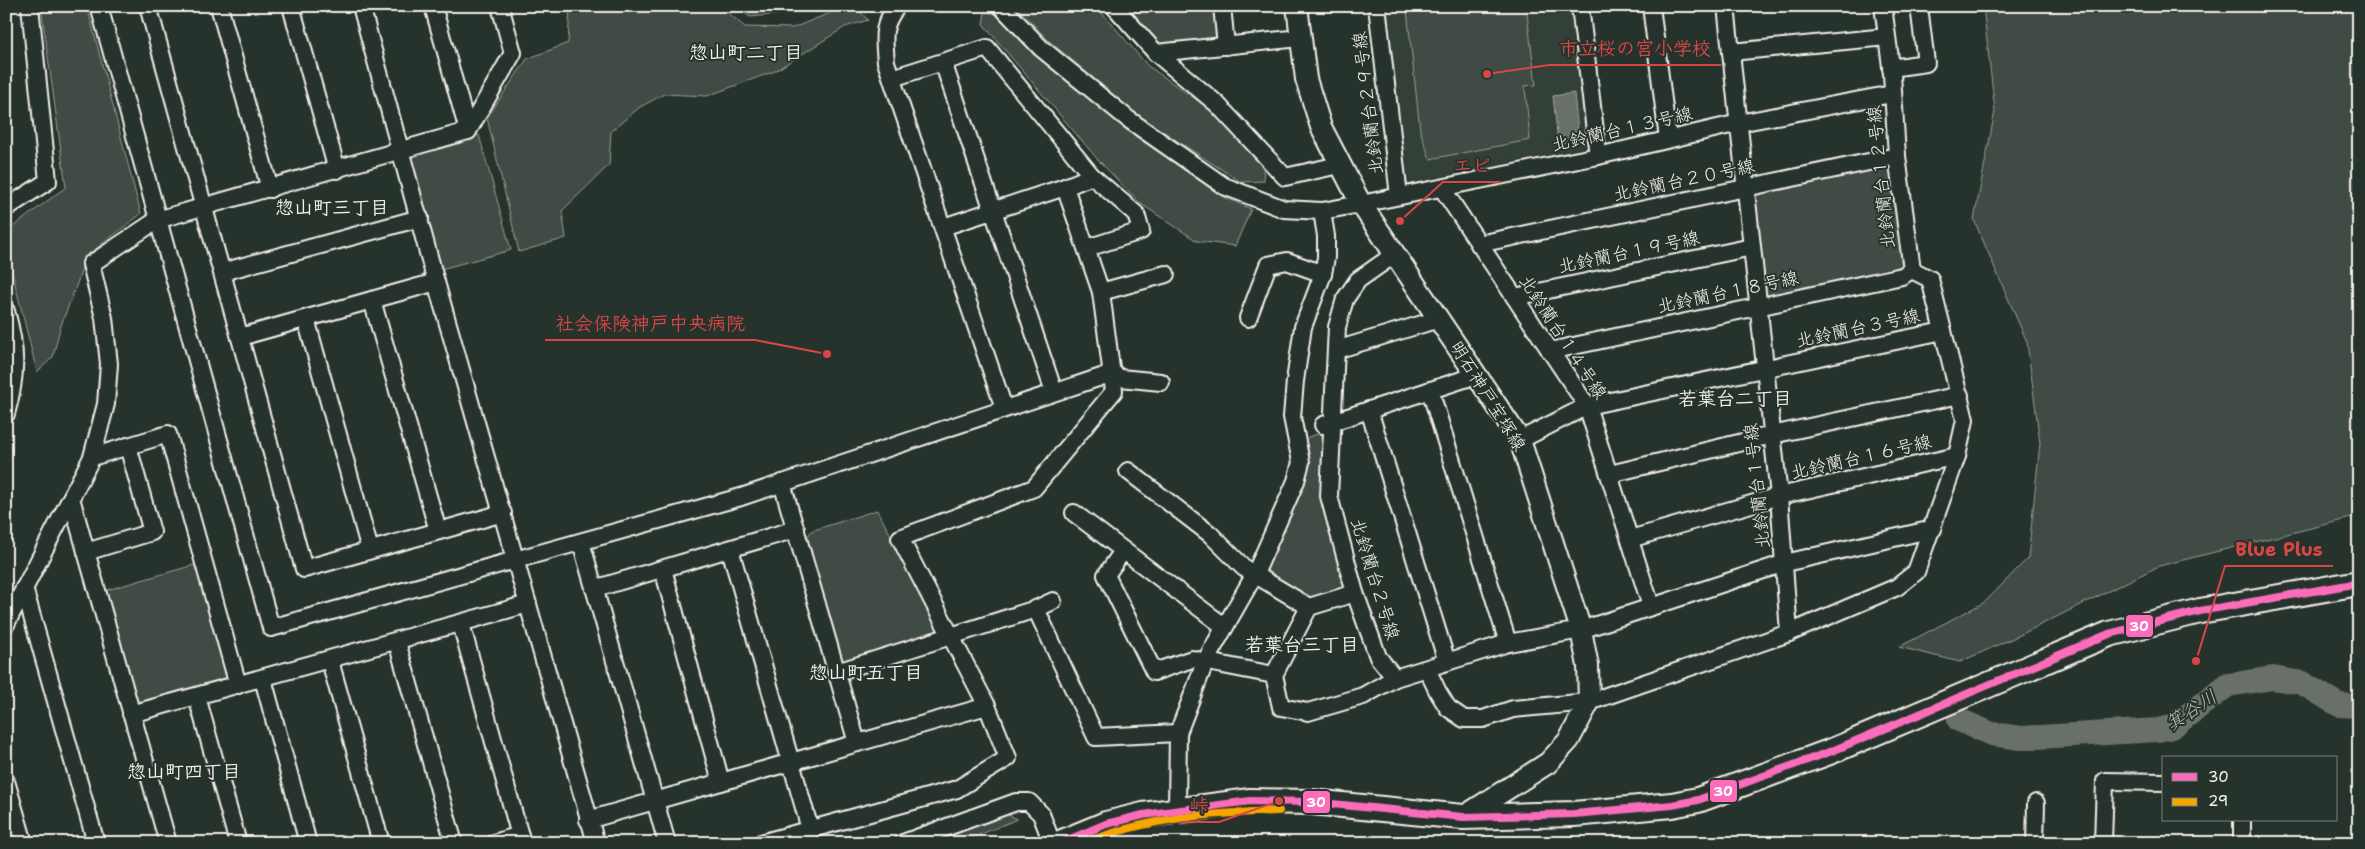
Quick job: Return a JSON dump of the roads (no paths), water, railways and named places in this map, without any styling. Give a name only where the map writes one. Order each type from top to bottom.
[{"type":"highway","points":[[1060,843],[1106,824],[1177,809],[1250,801],[1280,800],[1463,817],[1583,813],[1664,806],[1698,800],[1832,752],[2109,634],[2200,611],[2359,583]]},
{"type":"main road","name":"明石神戸宝塚線","points":[[1297,6],[1306,79],[1318,118],[1339,165],[1361,204],[1520,440],[1581,630],[1588,666],[1589,702],[1569,740],[1548,763],[1463,817]]},
{"type":"street","points":[[6,208],[48,181],[30,6]]},
{"type":"street","points":[[99,6],[271,628],[580,542],[782,483],[1113,373]]},
{"type":"street","points":[[148,6],[304,569],[503,512]]},
{"type":"street","points":[[219,6],[270,189]]},
{"type":"street","points":[[291,6],[337,170]]},
{"type":"street","points":[[361,6],[436,282],[596,843]]},
{"type":"street","points":[[432,6],[468,131]]},
{"type":"street","points":[[6,624],[92,457],[106,404],[109,364],[104,318],[91,264],[157,220],[402,152],[468,131],[513,53],[500,6]]},
{"type":"street","points":[[897,6],[883,32],[886,62],[1004,408]]},
{"type":"street","name":"北鈴蘭台１３号線","points":[[1001,6],[1041,48],[1128,120],[1224,186],[1284,209],[1322,211],[1361,204],[1598,156],[1739,123],[1892,94]]},
{"type":"street","points":[[1114,6],[1156,54],[1217,104],[1285,177],[1339,165]]},
{"type":"street","points":[[1222,6],[1226,46]]},
{"type":"street","name":"北鈴蘭台２９号線","points":[[1377,6],[1399,196]]},
{"type":"street","points":[[1580,6],[1598,156]]},
{"type":"street","points":[[1651,6],[1668,139]]},
{"type":"street","name":"北鈴蘭台１号線","points":[[1726,6],[1779,496],[1789,633]]},
{"type":"street","points":[[1892,68],[1926,63],[1919,6]]},
{"type":"street","name":"北鈴蘭台１２号線","points":[[1886,7],[1897,156],[1912,270],[1930,279],[1943,331]]},
{"type":"street","points":[[1731,52],[1887,37]]},
{"type":"street","points":[[1156,54],[1300,38]]},
{"type":"street","points":[[892,78],[987,48],[1092,176],[1136,214],[1141,232],[1086,248]]},
{"type":"street","points":[[943,62],[1054,392]]},
{"type":"street","name":"北鈴蘭台２０号線","points":[[1479,244],[1897,156]]},
{"type":"street","points":[[943,227],[1065,187],[1092,176]]},
{"type":"street","points":[[761,843],[957,789],[1008,758],[987,706],[900,538],[1034,488],[1114,391],[1101,292],[1065,187]]},
{"type":"street","name":"北鈴蘭台１４号線","points":[[1442,188],[1586,406],[1610,474],[1651,606]]},
{"type":"street","points":[[1322,211],[1326,236],[1326,256],[1323,274],[1302,327],[1292,416],[1314,428],[1477,375]]},
{"type":"street","points":[[222,272],[420,218]]},
{"type":"street","name":"北鈴蘭台１９号線","points":[[1515,297],[1752,247]]},
{"type":"street","name":"北鈴蘭台２号線","points":[[1395,254],[1358,280],[1344,299],[1337,327],[1336,350],[1314,428],[1329,496],[1355,593],[1378,657],[1395,678]]},
{"type":"street","points":[[1248,318],[1268,265],[1287,261],[1323,274]]},
{"type":"street","name":"北鈴蘭台１８号線","points":[[1550,351],[1902,276],[1912,270]]},
{"type":"street","points":[[1101,292],[1166,274]]},
{"type":"street","points":[[240,337],[436,282]]},
{"type":"street","points":[[372,300],[438,531]]},
{"type":"street","points":[[6,310],[14,340],[14,385],[6,414]]},
{"type":"street","points":[[306,319],[370,550]]},
{"type":"street","points":[[1336,350],[1439,319]]},
{"type":"street","name":"北鈴蘭台３号線","points":[[1520,440],[1586,406],[1943,331],[1965,420],[1957,456],[1916,572],[1897,587],[1789,633]]},
{"type":"street","points":[[1113,373],[1120,378],[1160,382]]},
{"type":"street","points":[[1430,390],[1508,643]]},
{"type":"street","points":[[1610,474],[1772,435],[1960,395]]},
{"type":"street","points":[[1369,410],[1447,662]]},
{"type":"street","points":[[1177,809],[1178,733],[1206,660],[1255,574],[1296,481],[1314,428]]},
{"type":"street","points":[[92,457],[168,434],[238,685]]},
{"type":"street","points":[[86,552],[152,532],[128,446]]},
{"type":"street","name":"北鈴蘭台１６号線","points":[[1630,539],[1779,496],[1957,456]]},
{"type":"street","points":[[1128,470],[1210,534],[1244,568],[1309,607]]},
{"type":"street","points":[[782,483],[857,743]]},
{"type":"street","points":[[71,498],[168,843]]},
{"type":"street","points":[[1074,514],[1225,627]]},
{"type":"street","points":[[594,589],[796,529]]},
{"type":"street","points":[[1355,593],[1309,607],[1274,676],[1281,707],[1308,712],[1363,696],[1395,678],[1508,643],[1581,630],[1785,563],[1932,529]]},
{"type":"street","points":[[580,542],[667,843]]},
{"type":"street","points":[[730,549],[810,829]]},
{"type":"street","points":[[1123,551],[1106,575],[1154,672],[1192,659],[1206,660],[1216,664],[1274,676]]},
{"type":"street","points":[[663,569],[721,782]]},
{"type":"street","points":[[24,588],[96,843]]},
{"type":"street","points":[[837,672],[1036,609],[1053,601]]},
{"type":"street","points":[[132,714],[263,680],[528,604]]},
{"type":"street","points":[[1036,609],[1096,737],[1178,733]]},
{"type":"street","points":[[461,624],[521,839],[494,843]]},
{"type":"street","points":[[1427,669],[1448,708],[1464,719],[1483,719],[1513,709],[1589,702],[1789,633]]},
{"type":"street","points":[[397,642],[454,843]]},
{"type":"street","points":[[330,661],[381,843]]},
{"type":"street","points":[[263,680],[308,843]]},
{"type":"street","points":[[197,697],[238,843]]},
{"type":"street","points":[[588,820],[987,706]]},
{"type":"street","points":[[6,780],[24,843]]},
{"type":"street","points":[[2103,843],[2105,781],[2162,782]]},
{"type":"street","points":[[903,843],[1016,802],[1029,802],[1040,814],[1052,843]]},
{"type":"street","points":[[2035,843],[2036,803]]},
{"type":"street","points":[[2242,822],[2242,843]]},
{"type":"waterway","name":"箕谷川","points":[[1959,720],[1992,734],[2021,738],[2158,730],[2172,727],[2228,685],[2273,678],[2302,683],[2339,705],[2359,706]]},
{"type":"place","name":"市立桜の宮小学校","points":[[1487,74]]},
{"type":"place","name":"エピ","points":[[1400,221]]},
{"type":"place","name":"社会保険神戸中央病院","points":[[827,354]]},
{"type":"place","name":"Blue Plus","points":[[2196,661]]},
{"type":"place","name":"峠","points":[[1279,801]]},
{"type":"district","name":"惣山町二丁目","points":[[746,52]]},
{"type":"district","name":"惣山町三丁目","points":[[332,207]]},
{"type":"district","name":"若葉台二丁目","points":[[1735,398]]},
{"type":"district","name":"若葉台三丁目","points":[[1302,644]]},
{"type":"district","name":"惣山町五丁目","points":[[866,672]]},
{"type":"district","name":"惣山町四丁目","points":[[184,771]]}]
